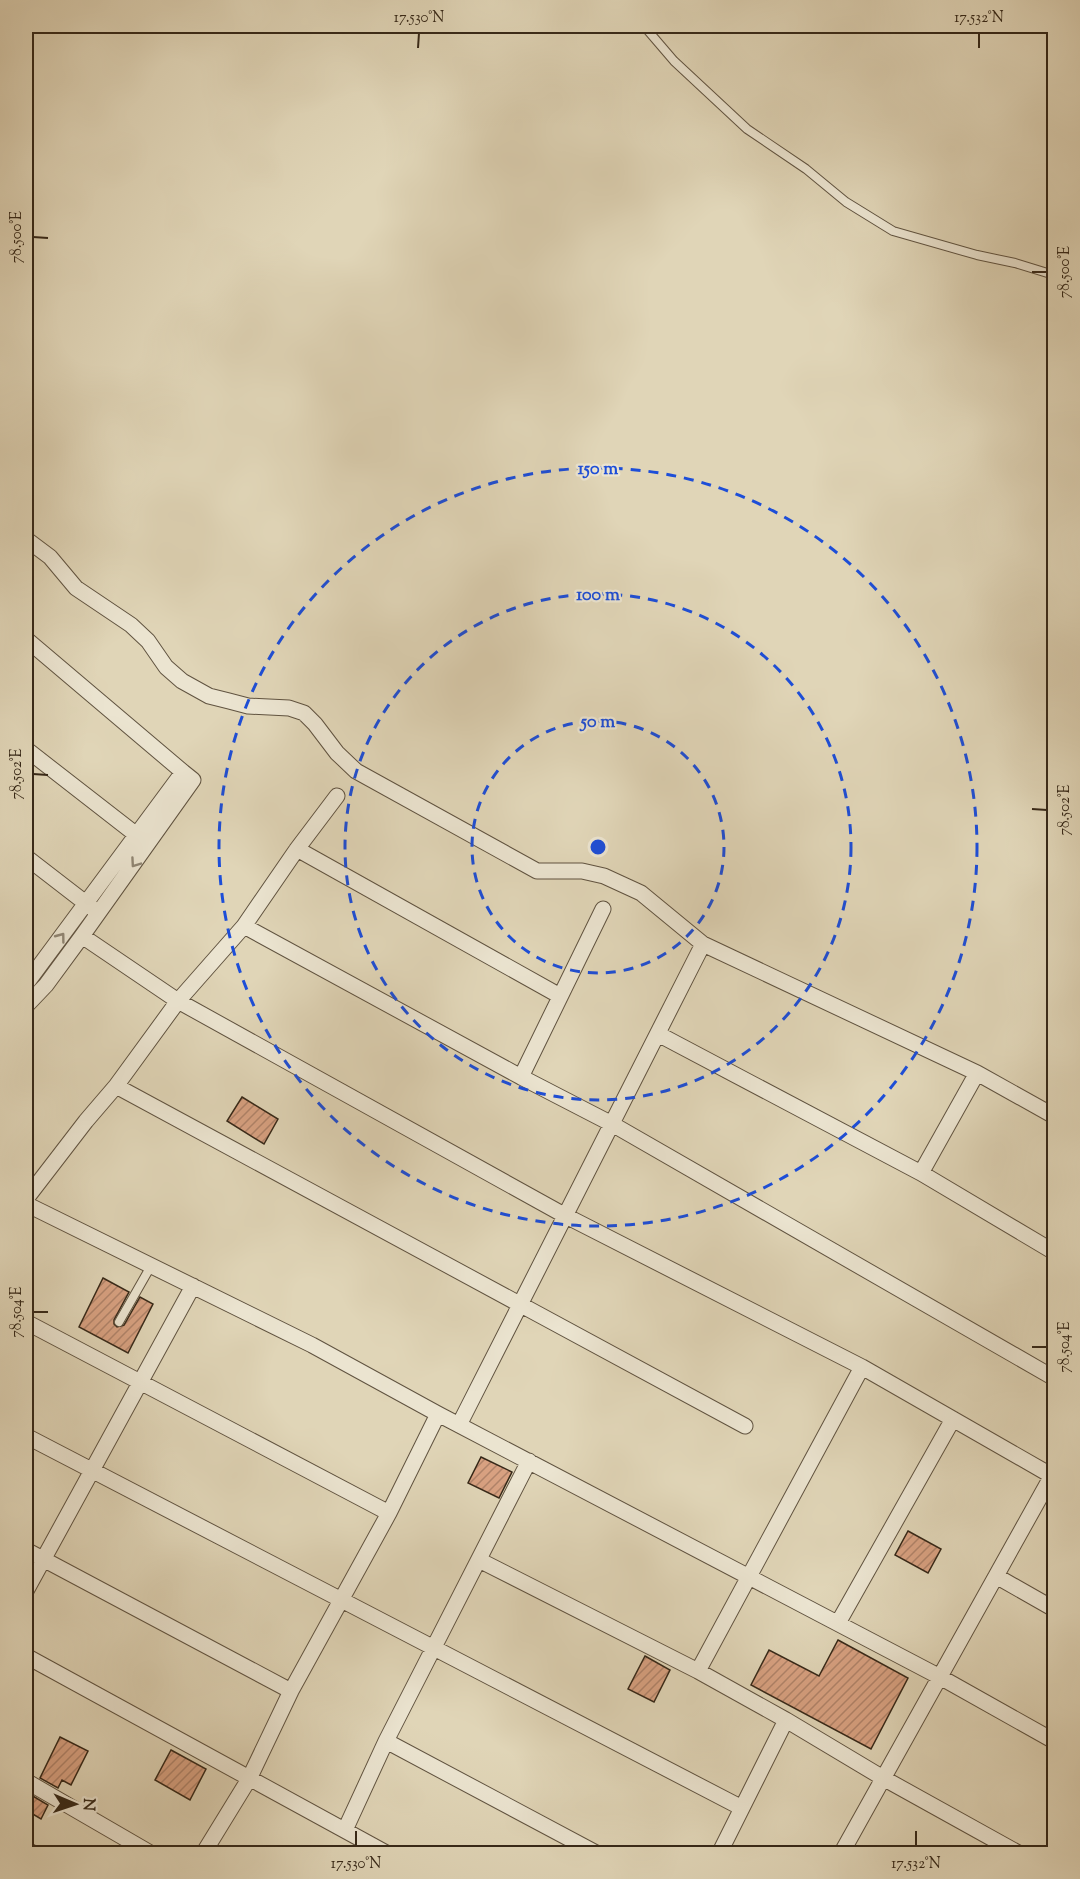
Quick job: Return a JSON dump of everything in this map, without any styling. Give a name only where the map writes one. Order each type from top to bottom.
[{"type":"street","points":[[26,539],[50,557],[76,588],[131,625],[148,641],[166,667],[182,681],[209,696],[246,706],[290,708],[304,713],[337,753],[356,771],[537,871],[582,871],[604,876],[641,893],[703,944],[977,1073],[1054,1116]]},
{"type":"street","points":[[26,639],[193,780],[86,903],[28,975],[46,984]]},
{"type":"street","points":[[26,749],[142,839]]},
{"type":"street","points":[[337,796],[244,926],[178,1001],[116,1086],[86,1120],[26,1202],[312,1345],[438,1414],[940,1677],[1054,1741]]},
{"type":"street","points":[[26,1006],[46,984],[99,914],[142,839]]},
{"type":"street","points":[[297,849],[560,996]]},
{"type":"street","points":[[26,857],[99,914]]},
{"type":"street","points":[[521,1077],[603,909]]},
{"type":"street","points":[[244,926],[612,1124],[1054,1378]]},
{"type":"street","points":[[82,936],[178,1001],[564,1215],[862,1367],[1054,1475],[841,1854]]},
{"type":"street","points":[[459,1425],[703,944]]},
{"type":"street","points":[[658,1034],[921,1173],[1054,1252]]},
{"type":"street","points":[[921,1173],[977,1073]]},
{"type":"street","points":[[116,1086],[744,1426]]},
{"type":"street","points":[[26,1591],[193,1286]]},
{"type":"street","points":[[26,1322],[389,1513]]},
{"type":"street","points":[[698,1671],[862,1367]]},
{"type":"street","points":[[203,1854],[249,1779],[291,1691],[389,1513],[438,1414]]},
{"type":"street","points":[[838,1623],[953,1419]]},
{"type":"street","points":[[26,1436],[742,1808]]},
{"type":"street","points":[[345,1830],[386,1741],[529,1461]]},
{"type":"street","points":[[26,1550],[291,1691]]},
{"type":"street","points":[[479,1560],[698,1671],[1020,1854]]},
{"type":"street","points":[[996,1576],[1054,1609]]},
{"type":"street","points":[[26,1656],[388,1854]]},
{"type":"street","points":[[719,1854],[786,1720]]},
{"type":"street","points":[[386,1741],[598,1854]]},
{"type":"street","points":[[26,1781],[152,1854]]},
{"type":"street","points":[[26,1849],[34,1854]]},
{"type":"lane","points":[[644,26],[674,61],[747,129],[806,169],[846,202],[893,231],[1054,275]]},
{"type":"lane","points":[[119,1322],[151,1266]]},
{"type":"building","points":[[242,1097],[278,1119],[264,1144],[227,1121]]},
{"type":"building","points":[[103,1278],[129,1292],[114,1320],[117,1327],[124,1325],[140,1297],[153,1304],[128,1353],[79,1327]]},
{"type":"building","points":[[481,1457],[512,1472],[499,1498],[468,1483]]},
{"type":"building","points":[[908,1531],[941,1549],[928,1573],[895,1555]]},
{"type":"building","points":[[838,1640],[908,1678],[871,1749],[751,1685],[769,1650],[819,1676]]},
{"type":"building","points":[[645,1656],[670,1670],[654,1702],[628,1689]]},
{"type":"building","points":[[60,1737],[88,1751],[71,1785],[62,1780],[58,1788],[40,1778]]},
{"type":"building","points":[[171,1750],[206,1769],[190,1800],[155,1780]]},
{"type":"building","points":[[26,1792],[48,1805],[41,1819],[26,1810]]}]
